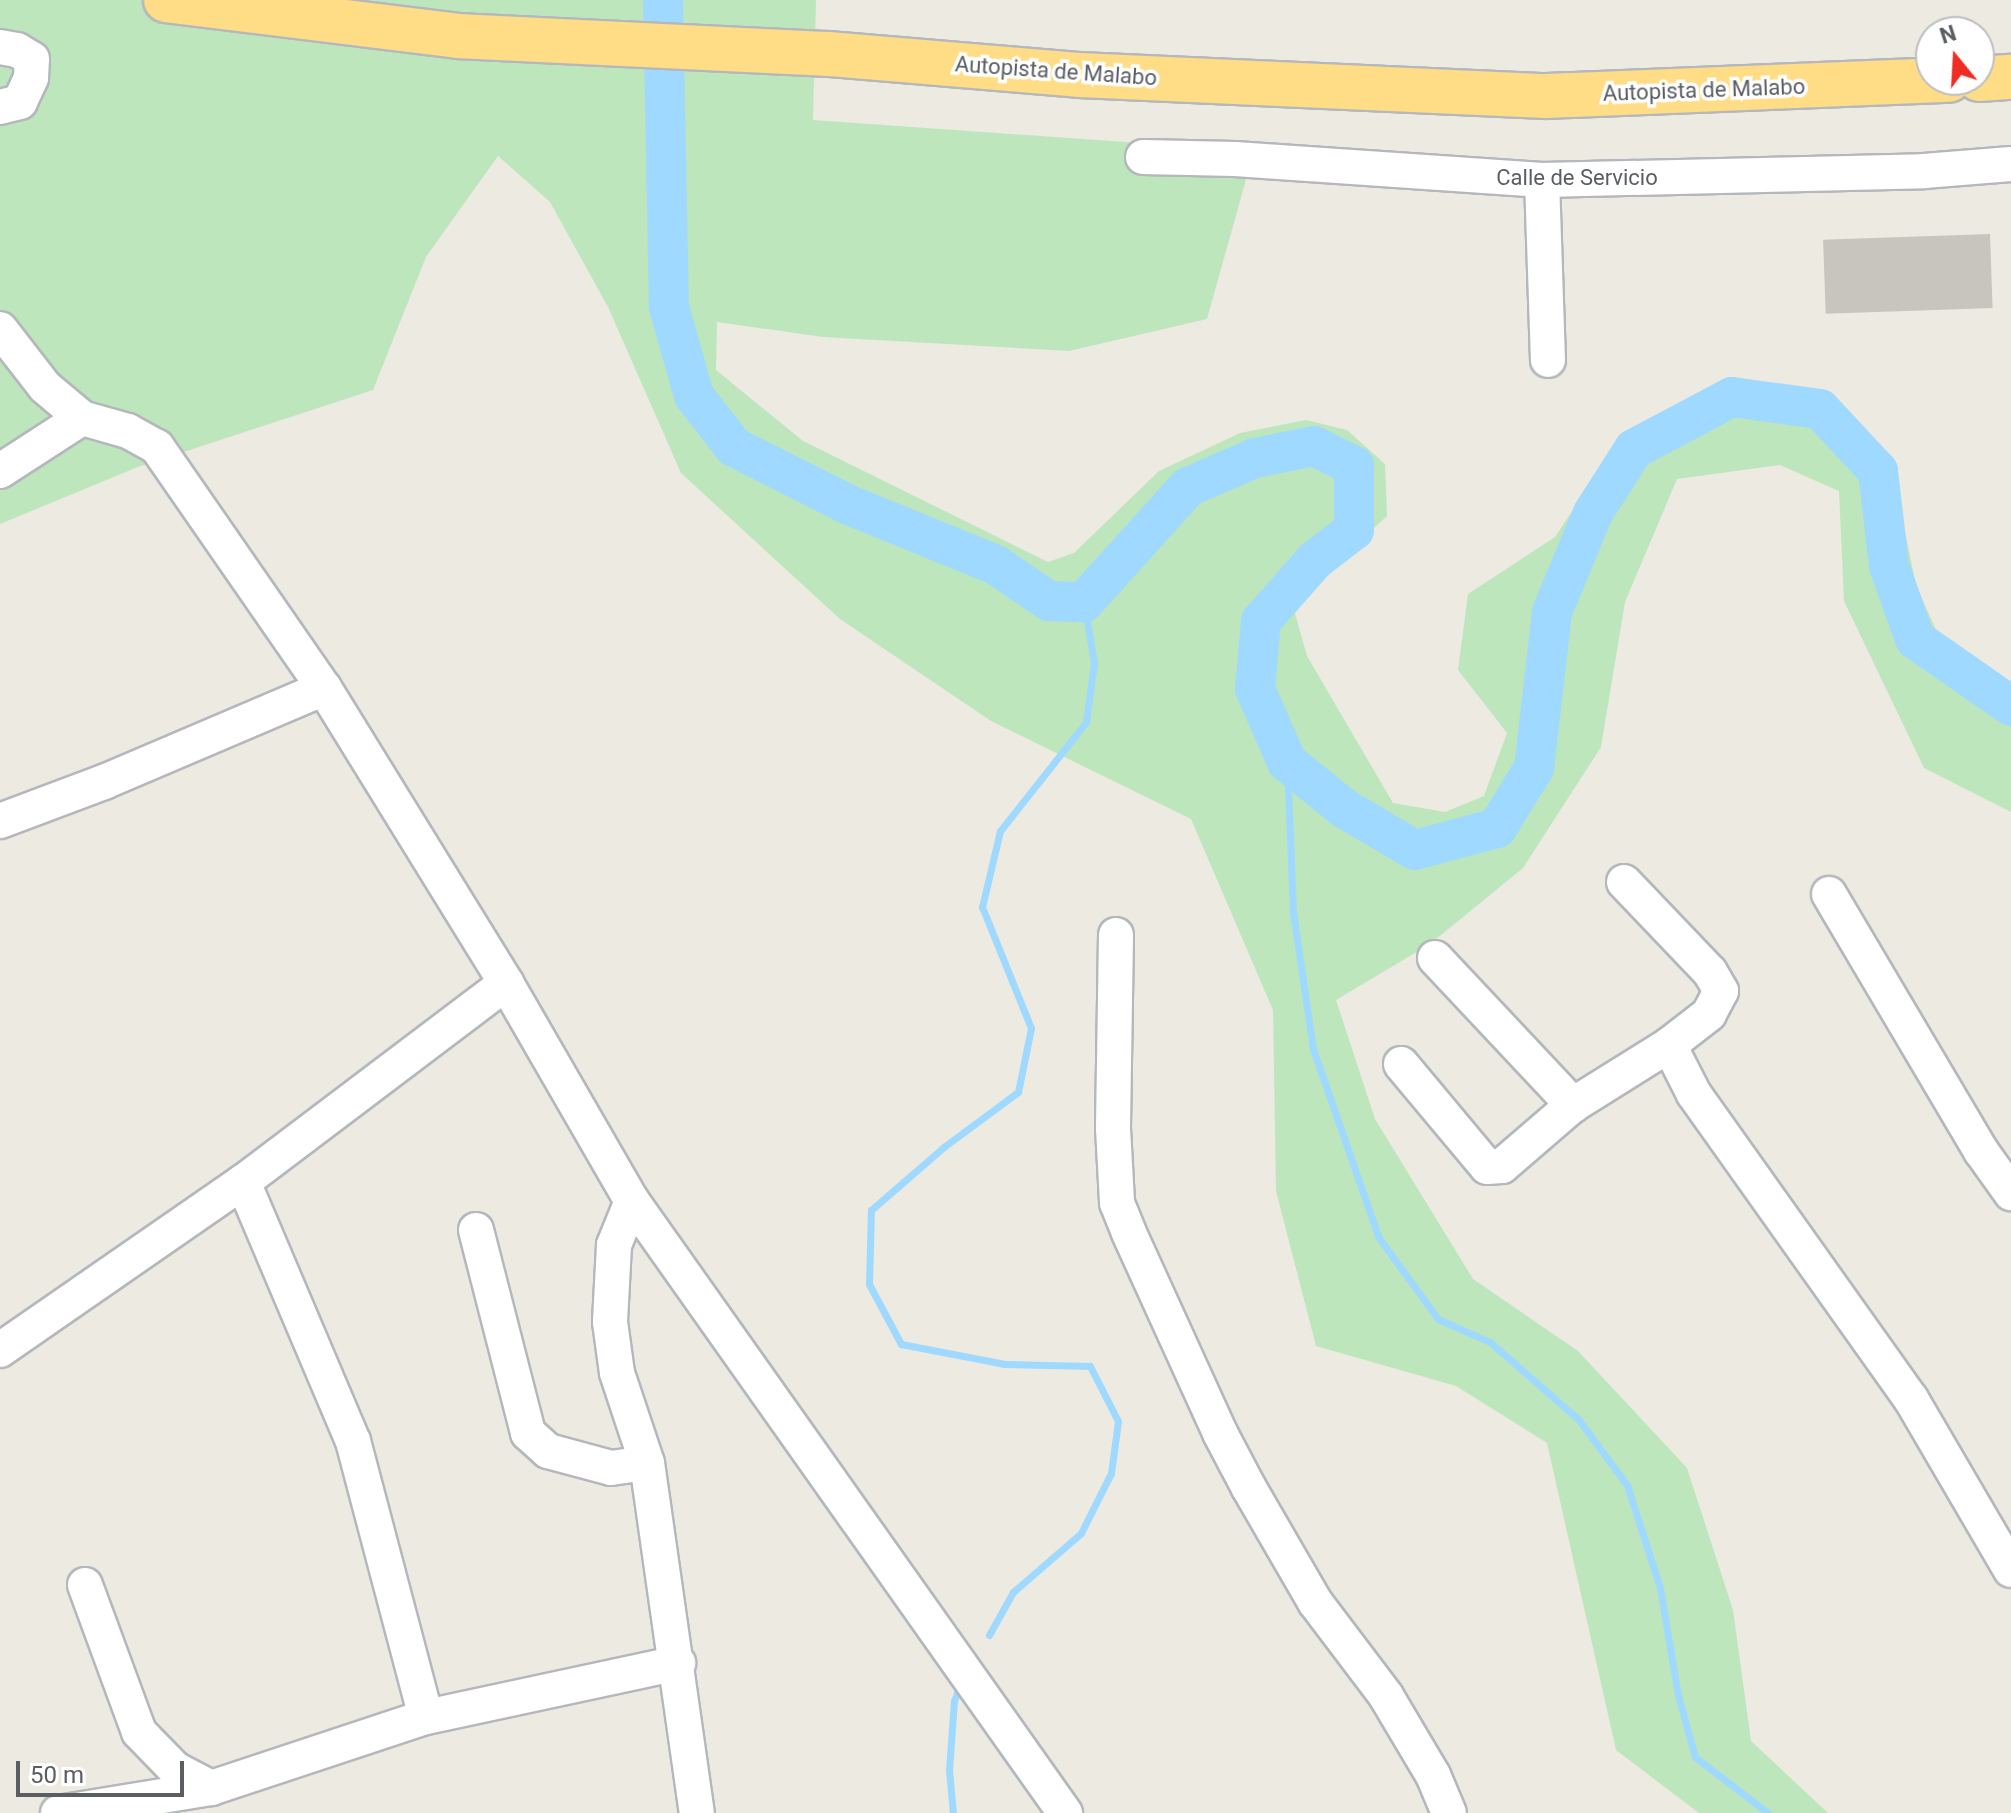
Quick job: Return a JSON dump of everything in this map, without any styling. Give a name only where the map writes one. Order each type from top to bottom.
[{"type":"highway","name":"Autopista de Malabo","points":[[166,0],[459,36],[829,54],[1080,75],[1546,96],[1915,81]]},
{"type":"street","points":[[0,47],[17,50],[32,59],[31,78],[20,102],[0,107]]},
{"type":"street","name":"Calle de Servicio","points":[[1143,157],[1235,159],[1542,180],[1908,172],[2011,164]]},
{"type":"street","points":[[1542,180],[1548,360]]},
{"type":"street","points":[[0,329],[45,387],[82,418],[128,431],[157,447],[324,688],[506,983],[632,1201],[1065,1813]]},
{"type":"street","points":[[0,471],[82,418]]},
{"type":"street","points":[[0,821],[104,782],[324,688]]},
{"type":"street","points":[[1401,1064],[1487,1167],[1502,1166],[1573,1105],[1669,1045],[1709,1014],[1721,991],[1710,972],[1624,882]]},
{"type":"street","points":[[1829,894],[1981,1151],[2011,1193]]},
{"type":"street","points":[[1116,935],[1113,1128],[1117,1203],[1220,1433],[1249,1488],[1315,1602],[1386,1696],[1433,1775],[1449,1813]]},
{"type":"street","points":[[1435,958],[1573,1105]]},
{"type":"street","points":[[0,1350],[243,1182],[506,983]]},
{"type":"street","points":[[1669,1045],[1694,1094],[1911,1399],[2011,1570]]},
{"type":"street","points":[[243,1182],[353,1441],[426,1717]]},
{"type":"street","points":[[632,1201],[614,1245],[610,1322],[617,1373],[647,1463],[678,1663],[697,1813]]},
{"type":"street","points":[[476,1230],[528,1433],[548,1451],[611,1468],[647,1463]]},
{"type":"street","points":[[85,1585],[139,1732],[175,1769],[211,1788]]},
{"type":"street","points":[[58,1813],[211,1788],[426,1717],[678,1663]]},
{"type":"green space","points":[[0,0],[816,0],[813,120],[1254,151],[1207,319],[1069,351],[823,337],[717,322],[716,370],[803,441],[1048,562],[1074,553],[1159,471],[1240,433],[1306,420],[1347,430],[1385,464],[1387,516],[1315,583],[1295,613],[1307,656],[1393,803],[1445,812],[1484,796],[1507,733],[1458,670],[1468,594],[1555,537],[1604,463],[1646,420],[1718,388],[1824,391],[1889,455],[1916,585],[1948,657],[2011,696],[2011,812],[1924,768],[1844,601],[1839,491],[1780,465],[1677,479],[1625,602],[1601,747],[1523,868],[1430,944],[1336,1000],[1375,1119],[1473,1279],[1578,1351],[1687,1468],[1733,1610],[1751,1741],[1828,1813],[1699,1813],[1616,1750],[1547,1443],[1456,1386],[1316,1346],[1276,1191],[1273,1010],[1191,819],[991,721],[840,619],[681,473],[608,307],[550,202],[498,156],[426,257],[373,390],[138,467],[0,524]]},
{"type":"building","points":[[1990,234],[1993,308],[1826,314],[1823,240]]},
{"type":"waterway","points":[[663,0],[669,307],[694,396],[734,447],[849,505],[996,565],[1049,601],[1084,602],[1188,487],[1255,458],[1314,446],[1354,466],[1354,530],[1315,560],[1261,621],[1255,689],[1287,762],[1345,809],[1415,850],[1497,828],[1534,768],[1552,612],[1593,513],[1634,449],[1732,397],[1820,409],[1878,471],[1889,566],[1915,639],[2011,706]]},
{"type":"waterway","points":[[989,1635],[1013,1592],[1081,1533],[1111,1473],[1118,1421],[1090,1366],[1005,1364],[901,1344],[869,1284],[871,1210],[945,1146],[1018,1092],[1031,1028],[982,907],[1000,831],[1086,722],[1094,663],[1084,602]]},
{"type":"waterway","points":[[1287,762],[1293,912],[1313,1049],[1379,1238],[1438,1319],[1490,1342],[1579,1420],[1627,1485],[1660,1588],[1678,1695],[1695,1757],[1768,1813]]},
{"type":"waterway","points":[[953,1813],[949,1770],[954,1701],[960,1685]]}]
